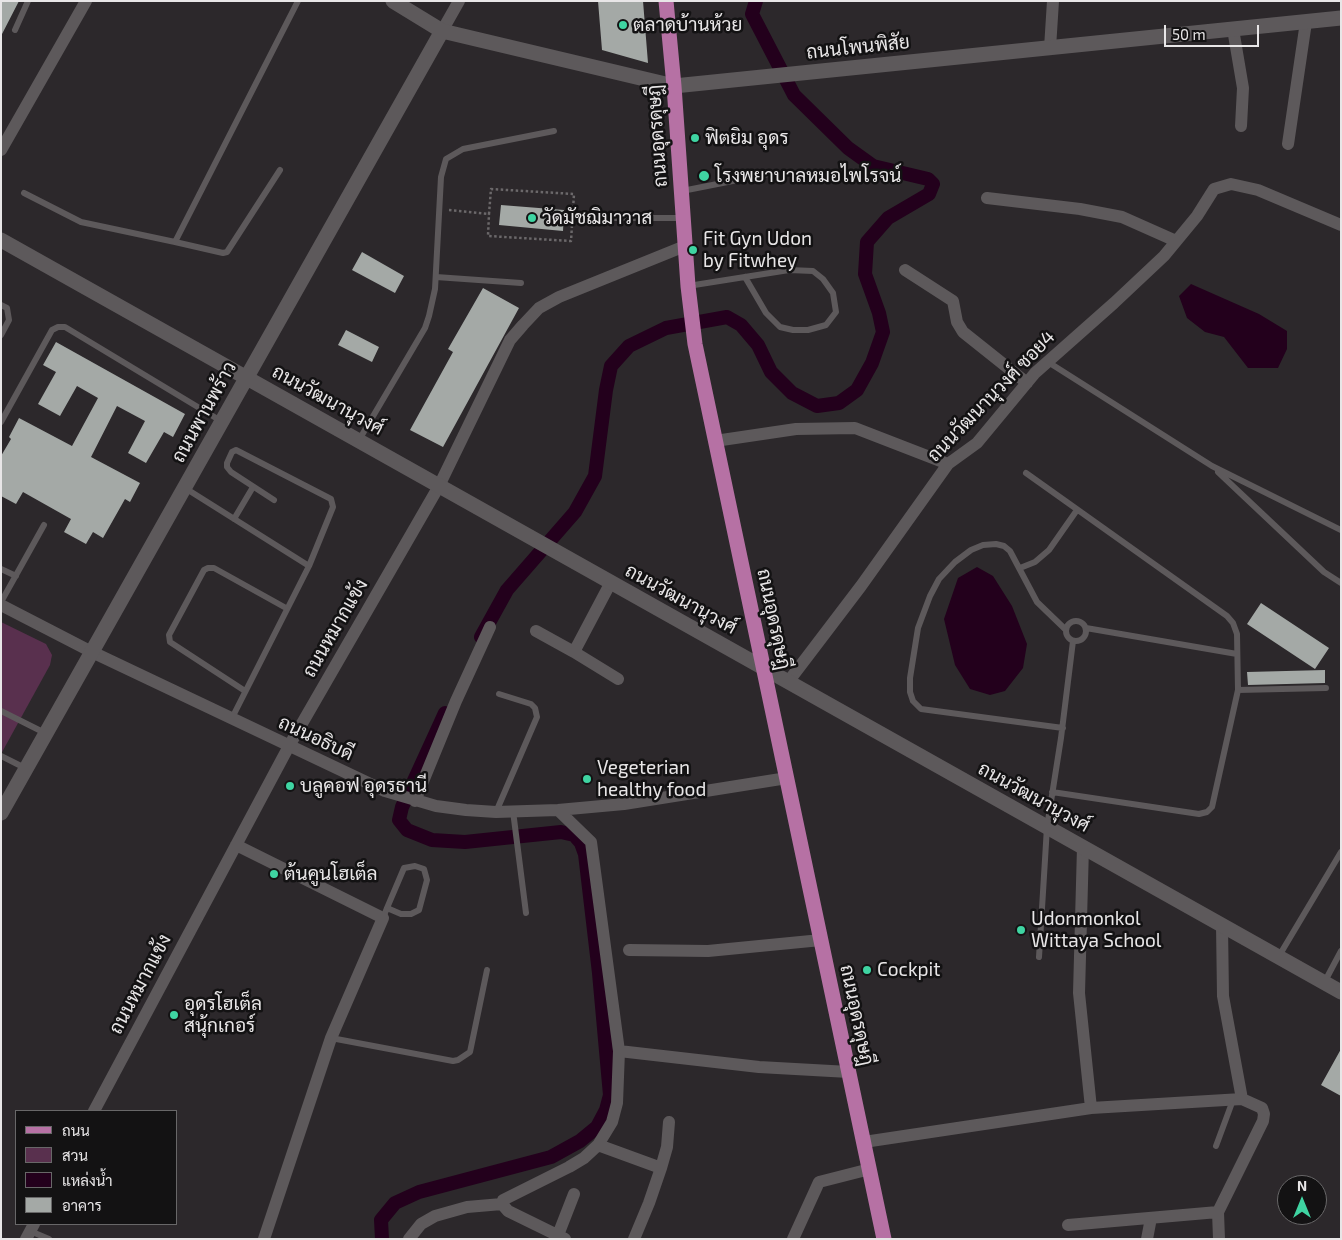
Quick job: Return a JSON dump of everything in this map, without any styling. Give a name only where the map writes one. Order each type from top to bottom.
[{"type":"main road","name":"ถนนอุดรดุษฎี","points":[[666,1],[688,286],[695,344],[884,1239]]},
{"type":"street","points":[[1,150],[86,1]]},
{"type":"street","name":"ถนนโพนพิสัย","points":[[393,1],[442,31],[674,86],[1341,18]]},
{"type":"street","points":[[442,31],[459,1]]},
{"type":"street","points":[[1050,48],[1053,1]]},
{"type":"street","points":[[1288,144],[1306,22]]},
{"type":"street","points":[[1233,29],[1243,88],[1241,126]]},
{"type":"street","name":"ถนนพานพร้าว","points":[[1,813],[442,31]]},
{"type":"street","name":"ถนนวัฒนานุวงศ์ ซอย4","points":[[788,682],[861,586],[948,464],[977,443],[1026,383],[1164,256],[1197,216],[1214,190],[1231,184],[1258,190],[1341,225]]},
{"type":"street","points":[[986,198],[1080,208],[1122,217],[1176,241]]},
{"type":"street","name":"ถนนวัฒนานุวงศ์","points":[[1,240],[1341,992]]},
{"type":"street","name":"ถนนหมากแข้ง","points":[[95,1110],[289,746],[439,486],[510,340],[539,308],[559,296],[685,246]]},
{"type":"street","points":[[905,270],[953,301],[957,322],[963,332],[1026,383]]},
{"type":"street","points":[[716,441],[796,429],[855,428],[948,464]]},
{"type":"street","points":[[574,652],[611,582]]},
{"type":"street","name":"ถนนอธิบดี","points":[[1,604],[92,652],[289,746],[385,791],[415,801],[466,810],[496,812],[558,810],[624,804],[787,778]]},
{"type":"street","points":[[415,801],[456,701],[490,627]]},
{"type":"street","points":[[536,631],[618,680]]},
{"type":"street","points":[[409,1239],[421,1224],[435,1216],[467,1207],[502,1204],[507,1197],[569,1167],[584,1158],[598,1145],[612,1122],[618,1103],[619,1051],[591,842],[558,810]]},
{"type":"street","points":[[236,845],[385,913],[331,1038],[264,1239]]},
{"type":"street","points":[[1083,847],[1079,993],[1091,1108]]},
{"type":"street","points":[[1222,925],[1223,996],[1238,1099]]},
{"type":"street","points":[[629,950],[708,951],[821,940]]},
{"type":"street","points":[[619,1051],[759,1067],[849,1072]]},
{"type":"street","points":[[864,1142],[1091,1108],[1238,1099],[1262,1108],[1264,1114],[1263,1121],[1218,1212],[1219,1239]]},
{"type":"street","points":[[634,1239],[661,1168],[667,1147],[669,1122]]},
{"type":"street","points":[[598,1145],[661,1168]]},
{"type":"street","points":[[793,1239],[819,1182],[870,1169]]},
{"type":"street","points":[[502,1204],[508,1211],[561,1237],[574,1194]]},
{"type":"street","points":[[1068,1225],[1218,1212]]},
{"type":"street","points":[[1146,1239],[1151,1218]]},
{"type":"lane","points":[[15,30],[28,1]]},
{"type":"lane","points":[[175,242],[298,1]]},
{"type":"lane","points":[[358,440],[424,328],[433,305],[441,177],[446,159],[463,149],[554,131]]},
{"type":"lane","points":[[24,193],[81,222],[223,253],[230,249],[280,170]]},
{"type":"lane","points":[[681,191],[768,174]]},
{"type":"lane","points":[[606,218],[683,218]]},
{"type":"lane","points":[[688,286],[789,270],[813,271],[833,293],[836,312],[826,325],[808,330],[792,330],[780,327],[766,313],[745,277]]},
{"type":"lane","points":[[436,278],[521,283]]},
{"type":"lane","points":[[1,305],[7,308],[9,320],[1,335]]},
{"type":"lane","points":[[1,422],[52,330],[65,326],[222,422]]},
{"type":"lane","points":[[1048,362],[1212,466],[1341,530]]},
{"type":"lane","points":[[232,718],[286,608],[309,566],[333,507],[333,502],[331,499],[236,450],[232,452],[227,466],[230,472],[274,500]]},
{"type":"lane","points":[[1212,466],[1324,572],[1341,584]]},
{"type":"lane","points":[[1026,473],[1227,616],[1233,623],[1237,634],[1238,690],[1212,807],[1207,812],[1199,814],[1052,792]]},
{"type":"lane","points":[[185,487],[309,566]]},
{"type":"lane","points":[[234,519],[253,487]]},
{"type":"lane","points":[[1020,568],[1035,562],[1049,550],[1077,510]]},
{"type":"lane","points":[[1,604],[44,525]]},
{"type":"lane","points":[[1062,728],[920,709],[913,701],[910,692],[910,678],[918,628],[930,596],[939,579],[955,562],[971,550],[984,545],[996,544],[1004,546],[1010,551],[1037,602],[1065,629],[1067,637],[1073,641],[1083,639],[1086,633],[1084,624],[1075,621],[1067,624],[1065,629]]},
{"type":"lane","points":[[246,691],[170,642],[169,636],[204,570],[208,568],[214,568],[286,608]]},
{"type":"lane","points":[[1,569],[16,576]]},
{"type":"lane","points":[[1086,628],[1237,654]]},
{"type":"lane","points":[[1039,957],[1047,827],[1073,641]]},
{"type":"lane","points":[[1238,690],[1326,688]]},
{"type":"lane","points":[[496,812],[537,717],[535,708],[531,704],[499,694]]},
{"type":"lane","points":[[1,711],[46,734]]},
{"type":"lane","points":[[1,756],[26,769]]},
{"type":"lane","points":[[513,811],[526,913]]},
{"type":"lane","points":[[1279,957],[1340,854]]},
{"type":"lane","points":[[415,866],[424,869],[427,880],[419,910],[412,914],[385,913],[404,868],[415,866]]},
{"type":"lane","points":[[1324,982],[1341,951]]},
{"type":"lane","points":[[331,1038],[453,1061],[458,1060],[470,1052],[487,970]]},
{"type":"lane","points":[[1216,1146],[1238,1099]]},
{"type":"lane","points":[[30,1231],[48,1239]]},
{"type":"path","points":[[491,189],[574,194],[571,241],[488,236],[489,214],[491,189]]},
{"type":"path","points":[[440,209],[489,214]]},
{"type":"green space","points":[[1,622],[46,644],[52,655],[50,665],[1,754]]},
{"type":"water","points":[[1191,284],[1259,314],[1287,331],[1287,349],[1278,368],[1248,368],[1224,337],[1205,332],[1187,318],[1179,296]]},
{"type":"water","points":[[977,567],[993,576],[1012,606],[1027,644],[1023,668],[1005,691],[990,695],[970,689],[955,665],[944,619],[958,578]]},
{"type":"building","points":[[1,1],[19,1],[1,36]]},
{"type":"building","name":"ตลาดบ้านห้วย","points":[[598,1],[643,1],[648,63],[602,50]]},
{"type":"building","name":"วัดมัชฌิมาวาส","points":[[501,205],[564,210],[563,231],[499,225]]},
{"type":"building","points":[[362,252],[404,276],[395,293],[352,270]]},
{"type":"building","points":[[483,288],[519,308],[443,447],[410,430],[453,352],[448,349]]},
{"type":"building","points":[[346,330],[379,347],[372,362],[338,345]]},
{"type":"building","points":[[56,342],[185,414],[173,437],[164,432],[146,463],[128,453],[145,421],[117,406],[91,457],[140,483],[130,502],[125,499],[103,538],[93,532],[86,544],[64,532],[71,519],[23,492],[16,504],[1,496],[1,456],[11,439],[9,437],[19,418],[72,446],[98,398],[77,386],[60,416],[38,404],[56,372],[43,365]]},
{"type":"building","points":[[1261,603],[1329,648],[1315,669],[1247,624]]},
{"type":"building","points":[[1325,670],[1325,683],[1248,685],[1247,672]]},
{"type":"building","points":[[1341,1049],[1341,1096],[1321,1085]]},
{"type":"waterway","points":[[481,637],[507,590],[575,512],[595,476],[611,366],[629,346],[666,328],[727,317],[741,325],[758,345],[771,372],[792,393],[817,406],[839,403],[857,390],[872,363],[883,332],[879,313],[865,274],[867,242],[888,218],[929,194],[933,184],[928,179],[873,166],[848,148],[794,95],[752,14],[756,1]]},
{"type":"waterway","points":[[382,1239],[381,1220],[395,1203],[419,1192],[551,1157],[580,1141],[597,1127],[606,1110],[610,1095],[599,973],[585,854],[581,843],[574,835],[561,832],[465,842],[432,840],[407,830],[399,820],[402,807],[445,713]]},
{"type":"place","name":"ตลาดบ้านห้วย","points":[[623,25]]},
{"type":"place","name":"ฟิตยิม อุดร","points":[[695,138]]},
{"type":"place","name":"โรงพยาบาลหมอไพโรจน์","points":[[704,176]]},
{"type":"place","name":"วัดมัชฌิมาวาส","points":[[532,218]]},
{"type":"place","name":"Fit Gyn Udon by Fitwhey","points":[[693,250]]},
{"type":"place","name":"Vegeterian healthy food","points":[[587,779]]},
{"type":"place","name":"บลูคอฟ อุดรธานี","points":[[290,786]]},
{"type":"place","name":"ต้นคูนโฮเต็ล","points":[[274,874]]},
{"type":"place","name":"Udonmonkol Wittaya School","points":[[1021,930]]},
{"type":"place","name":"Cockpit","points":[[867,970]]},
{"type":"place","name":"อุดรโฮเต็ล สนุ้กเกอร์","points":[[174,1015]]}]
